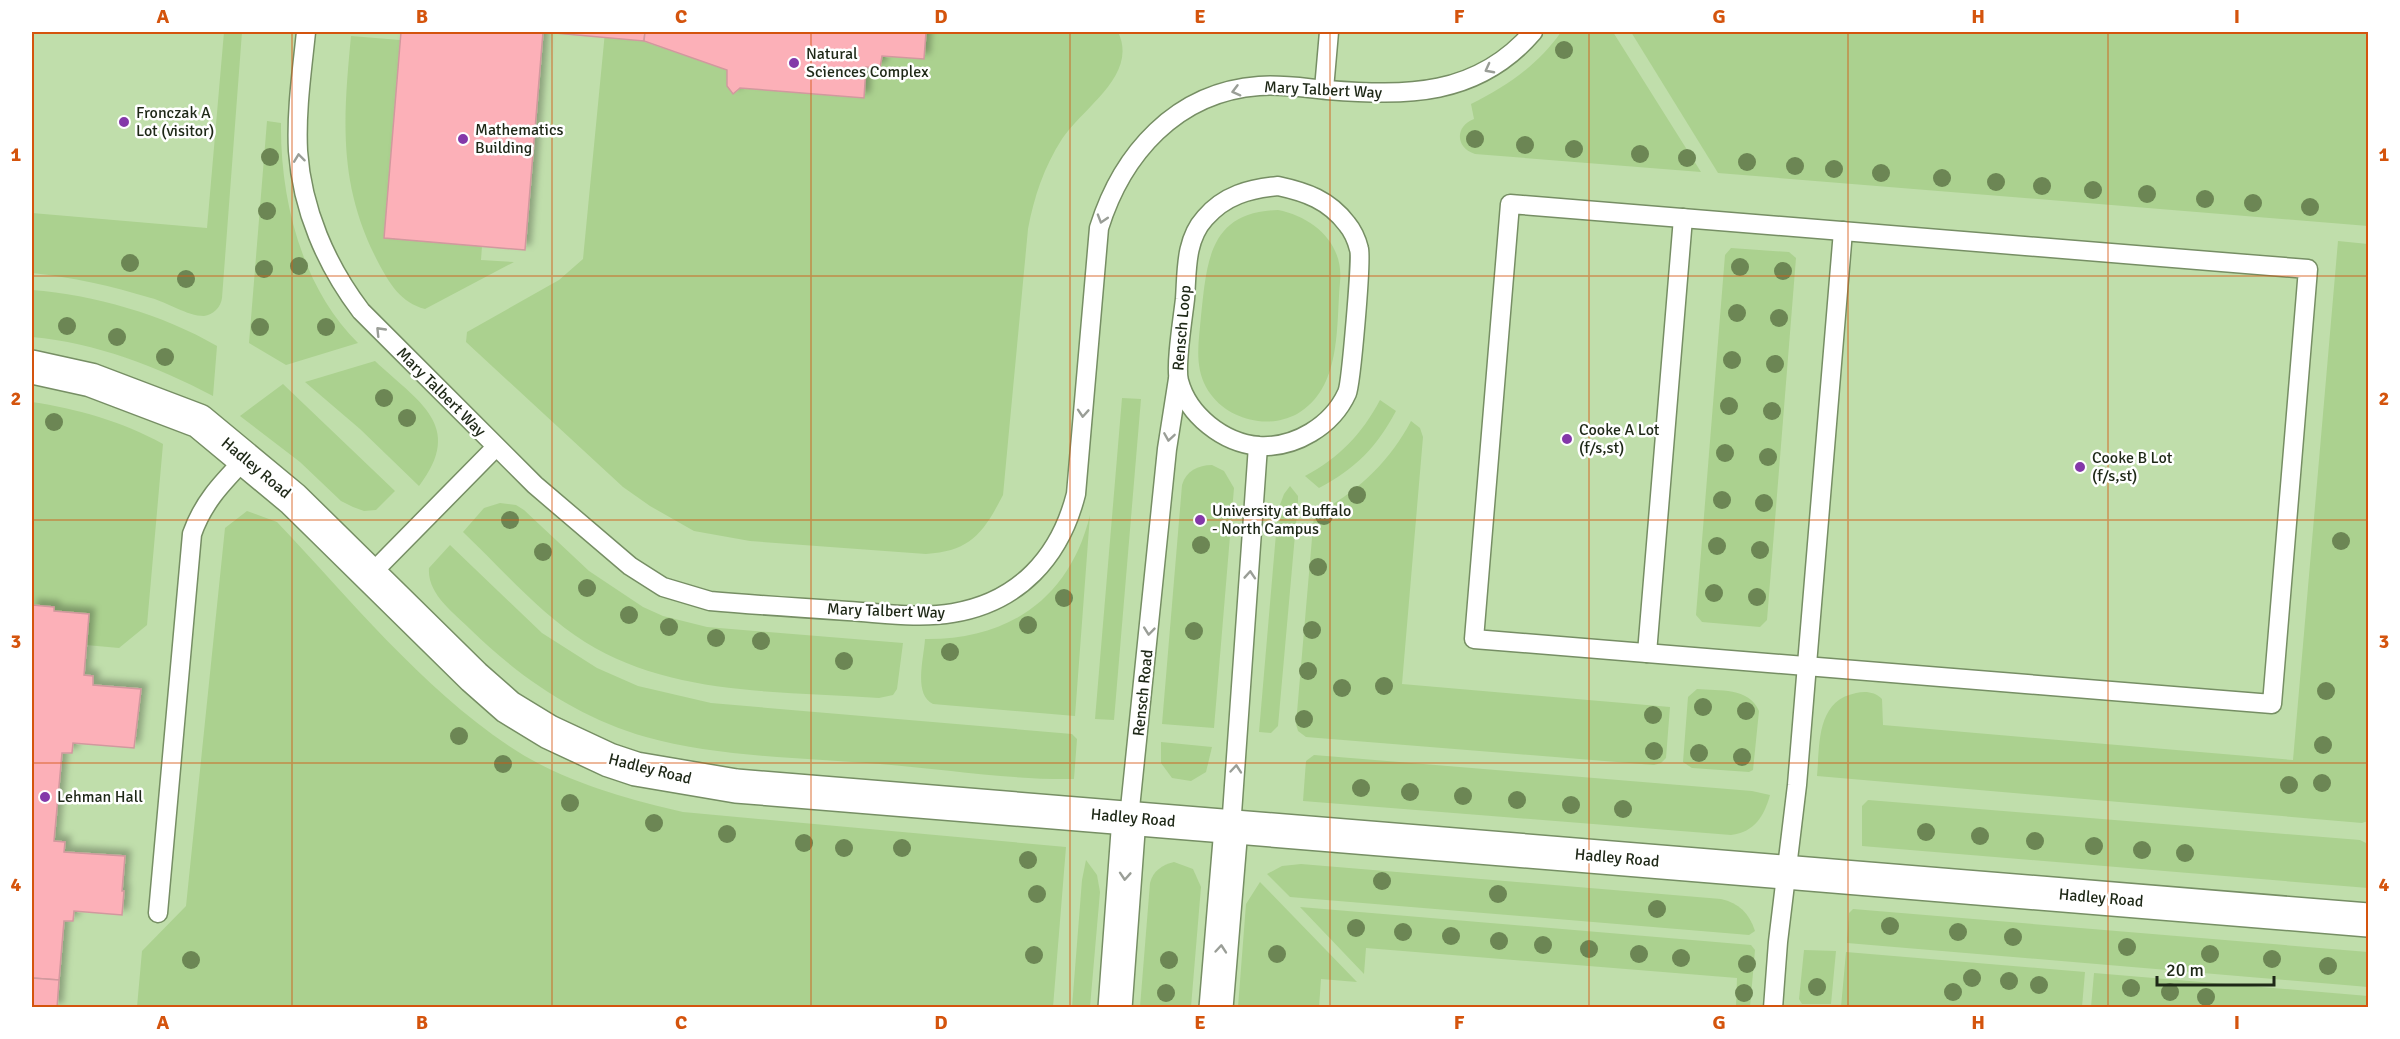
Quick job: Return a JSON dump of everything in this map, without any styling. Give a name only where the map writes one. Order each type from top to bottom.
[{"type":"street","name":"Hadley Road","points":[[32,367],[91,380],[141,397],[199,421],[293,499],[474,677],[508,707],[549,732],[609,760],[667,776],[736,786],[1231,828],[2368,920]]},
{"type":"street","name":"Rensch Road","points":[[1115,1008],[1129,818]]},
{"type":"street","points":[[1216,1008],[1231,828]]},
{"type":"lane","name":"Mary Talbert Way","points":[[306,32],[298,114],[298,152],[304,192],[327,259],[340,284],[361,311],[535,485],[630,566],[676,593],[710,601],[910,615],[952,614],[985,604],[1022,583],[1041,566],[1069,523],[1076,494],[1095,258],[1107,201],[1120,175],[1137,151],[1157,130],[1180,112],[1206,99],[1257,86],[1400,94],[1447,85],[1486,71],[1504,60],[1533,32]]},
{"type":"lane","points":[[1324,89],[1329,32]]},
{"type":"lane","name":"Rensch Loop","points":[[1278,186],[1305,191],[1329,205],[1348,225],[1360,250],[1348,392],[1333,415],[1312,433],[1286,443],[1258,446],[1232,440],[1208,426],[1190,405],[1178,379],[1190,243],[1204,218],[1225,200],[1250,189],[1278,186]]},
{"type":"lane","points":[[1510,204],[1683,218],[2308,270],[2272,704],[1474,639],[1510,204]]},
{"type":"lane","points":[[1647,653],[1683,218]]},
{"type":"lane","points":[[1773,1008],[1807,666],[1843,231]]},
{"type":"lane","name":"Rensch Road","points":[[1129,818],[1167,449],[1178,379]]},
{"type":"lane","points":[[1231,828],[1258,446]]},
{"type":"lane","points":[[370,575],[496,447]]},
{"type":"lane","points":[[158,913],[192,534],[199,513],[213,493],[246,458]]},
{"type":"shaded area","name":"University at Buffalo - North Campus","points":[[32,32],[2368,32],[2368,1007],[32,1007]]},
{"type":"shaded area","points":[[224,32],[242,32],[222,298],[218,307],[207,315],[197,315],[121,290],[32,273],[32,213],[207,228]]},
{"type":"shaded area","points":[[605,32],[645,32],[645,42],[727,70],[727,86],[733,94],[740,88],[864,98],[866,67],[880,68],[882,56],[924,59],[926,32],[1118,32],[1122,48],[1121,62],[1115,77],[1062,139],[1040,182],[1033,205],[1028,229],[1003,495],[989,520],[973,538],[954,549],[926,554],[750,541],[694,531],[650,506],[623,487],[466,342],[467,332],[559,280],[583,259]]},
{"type":"shaded area","points":[[1561,32],[1613,32],[1701,172],[1475,154],[1464,147],[1460,137],[1463,127],[1474,119],[1471,104],[1521,74],[1542,55]]},
{"type":"shaded area","points":[[1631,32],[2368,32],[2368,226],[1718,173]]},
{"type":"shaded area","points":[[351,36],[400,40],[384,238],[482,246],[481,260],[514,262],[425,309],[409,302],[391,285],[365,234],[356,206],[346,152],[345,124]]},
{"type":"shaded area","points":[[267,121],[281,123],[285,182],[290,212],[309,269],[322,296],[358,343],[286,365],[249,343]]},
{"type":"shaded area","points":[[1278,210],[1303,219],[1314,226],[1324,234],[1337,255],[1340,282],[1337,337],[1329,373],[1312,403],[1288,418],[1263,422],[1235,414],[1222,406],[1211,394],[1202,379],[1199,343],[1206,277],[1216,243],[1225,230],[1238,220],[1255,213]]},
{"type":"shaded area","points":[[2338,241],[2368,244],[2368,821],[2362,823],[1817,776],[1820,738],[1827,714],[1833,705],[1843,698],[1863,692],[1873,693],[1882,699],[1883,725],[2293,760]]},
{"type":"shaded area","points":[[1731,248],[1789,252],[1796,258],[1767,620],[1760,627],[1702,622],[1696,615],[1725,255]]},
{"type":"shaded area","points":[[32,290],[79,296],[127,308],[174,324],[217,346],[213,396],[170,375],[102,350],[32,337]]},
{"type":"shaded area","points":[[375,361],[420,402],[437,430],[438,446],[432,465],[419,486],[360,429],[305,382]]},
{"type":"shaded area","points":[[283,384],[395,491],[376,510],[364,511],[341,501],[300,462],[240,416]]},
{"type":"shaded area","points":[[1122,398],[1141,399],[1114,720],[1095,719]]},
{"type":"shaded area","points":[[1380,400],[1396,411],[1381,436],[1354,465],[1319,488],[1305,476],[1329,461],[1348,444],[1365,424]]},
{"type":"shaded area","points":[[32,402],[99,417],[163,444],[147,625],[119,648],[86,645],[89,614],[54,611],[54,607],[32,605]]},
{"type":"shaded area","points":[[1411,421],[1420,428],[1423,437],[1402,684],[1670,707],[1666,758],[1661,763],[1654,765],[1306,737],[1298,731],[1296,724],[1314,515],[1344,497],[1370,475],[1392,450]]},
{"type":"shaded area","points":[[1212,465],[1224,471],[1234,488],[1214,728],[1162,724],[1182,485],[1186,476],[1193,470]]},
{"type":"shaded area","points":[[1290,486],[1298,496],[1298,501],[1278,726],[1271,733],[1259,732],[1278,510]]},
{"type":"shaded area","points":[[500,503],[516,505],[524,510],[589,571],[643,607],[663,616],[707,627],[903,643],[897,689],[893,695],[879,698],[728,688],[653,673],[618,660],[585,642],[552,618],[463,532],[484,508]]},
{"type":"shaded area","points":[[247,511],[277,522],[387,640],[445,697],[509,746],[571,779],[638,801],[683,812],[1066,847],[1053,1007],[137,1007],[142,951],[186,906],[225,528]]},
{"type":"shaded area","points":[[1090,515],[1075,716],[933,704],[927,699],[921,684],[925,639],[983,632],[1009,622],[1032,608],[1051,591],[1068,570],[1081,544]]},
{"type":"shaded area","points":[[450,545],[542,633],[597,668],[638,686],[711,703],[1072,734],[1077,739],[1074,779],[1001,776],[731,753],[673,744],[621,729],[574,707],[530,680],[489,647],[449,610],[432,586],[429,568]]},
{"type":"shaded area","points":[[1697,689],[1741,694],[1754,703],[1759,711],[1753,770],[1749,772],[1692,768],[1683,762],[1688,697]]},
{"type":"shaded area","points":[[1161,742],[1212,747],[1206,772],[1191,781],[1172,778],[1161,763]]},
{"type":"shaded area","points":[[1314,755],[1752,791],[1770,795],[1765,810],[1757,822],[1746,830],[1731,835],[1303,801],[1306,761]]},
{"type":"shaded area","points":[[1868,800],[2360,840],[2368,844],[2368,888],[1862,846],[1862,806]]},
{"type":"shaded area","points":[[1086,860],[1097,875],[1100,892],[1090,1007],[1072,1007],[1082,880]]},
{"type":"shaded area","points":[[1174,862],[1193,869],[1201,887],[1191,1007],[1140,1007],[1150,883],[1153,875],[1159,869]]},
{"type":"shaded area","points":[[1301,864],[1721,899],[1733,903],[1742,910],[1750,919],[1755,931],[1749,935],[1290,897],[1267,874],[1282,866]]},
{"type":"shaded area","points":[[1260,882],[1357,982],[1321,979],[1319,1007],[1238,1007],[1246,904]]},
{"type":"shaded area","points":[[1300,907],[1751,945],[1755,950],[1750,1007],[1736,1007],[1737,978],[1366,948],[1364,974]]},
{"type":"shaded area","points":[[1853,909],[2368,952],[2368,987],[1847,943],[1849,913]]},
{"type":"shaded area","points":[[1804,950],[1836,951],[1831,1004],[1802,1004],[1799,999]]},
{"type":"shaded area","points":[[1846,952],[2085,972],[2082,1007],[1841,1007]]},
{"type":"shaded area","points":[[2094,973],[2368,996],[2368,1007],[2091,1007]]},
{"type":"building","name":"Mathematics Building","points":[[401,32],[543,32],[525,250],[384,238]]},
{"type":"building","points":[[543,32],[645,32],[644,41]]},
{"type":"building","name":"Natural Sciences Complex","points":[[645,32],[926,32],[924,59],[882,56],[880,68],[866,67],[864,98],[740,88],[733,94],[727,86],[727,70],[644,41]]},
{"type":"building","name":"Lehman Hall","points":[[32,605],[54,607],[54,611],[89,614],[84,675],[93,676],[93,685],[141,689],[134,748],[73,743],[72,753],[62,753],[54,841],[65,842],[64,852],[125,856],[122,915],[74,911],[73,921],[64,921],[59,980],[32,978]]},
{"type":"building","points":[[32,978],[59,980],[57,1008],[32,1008]]},
{"type":"place","name":"Natural Sciences Complex","points":[[794,63]]},
{"type":"place","name":"Fronczak A Lot (visitor)","points":[[124,122]]},
{"type":"place","name":"Mathematics Building","points":[[463,139]]},
{"type":"place","name":"Cooke A Lot (f/s,st)","points":[[1567,439]]},
{"type":"place","name":"Cooke B Lot (f/s,st)","points":[[2080,467]]},
{"type":"place","name":"University at Buffalo - North Campus","points":[[1200,520]]},
{"type":"place","name":"Lehman Hall","points":[[45,797]]}]
